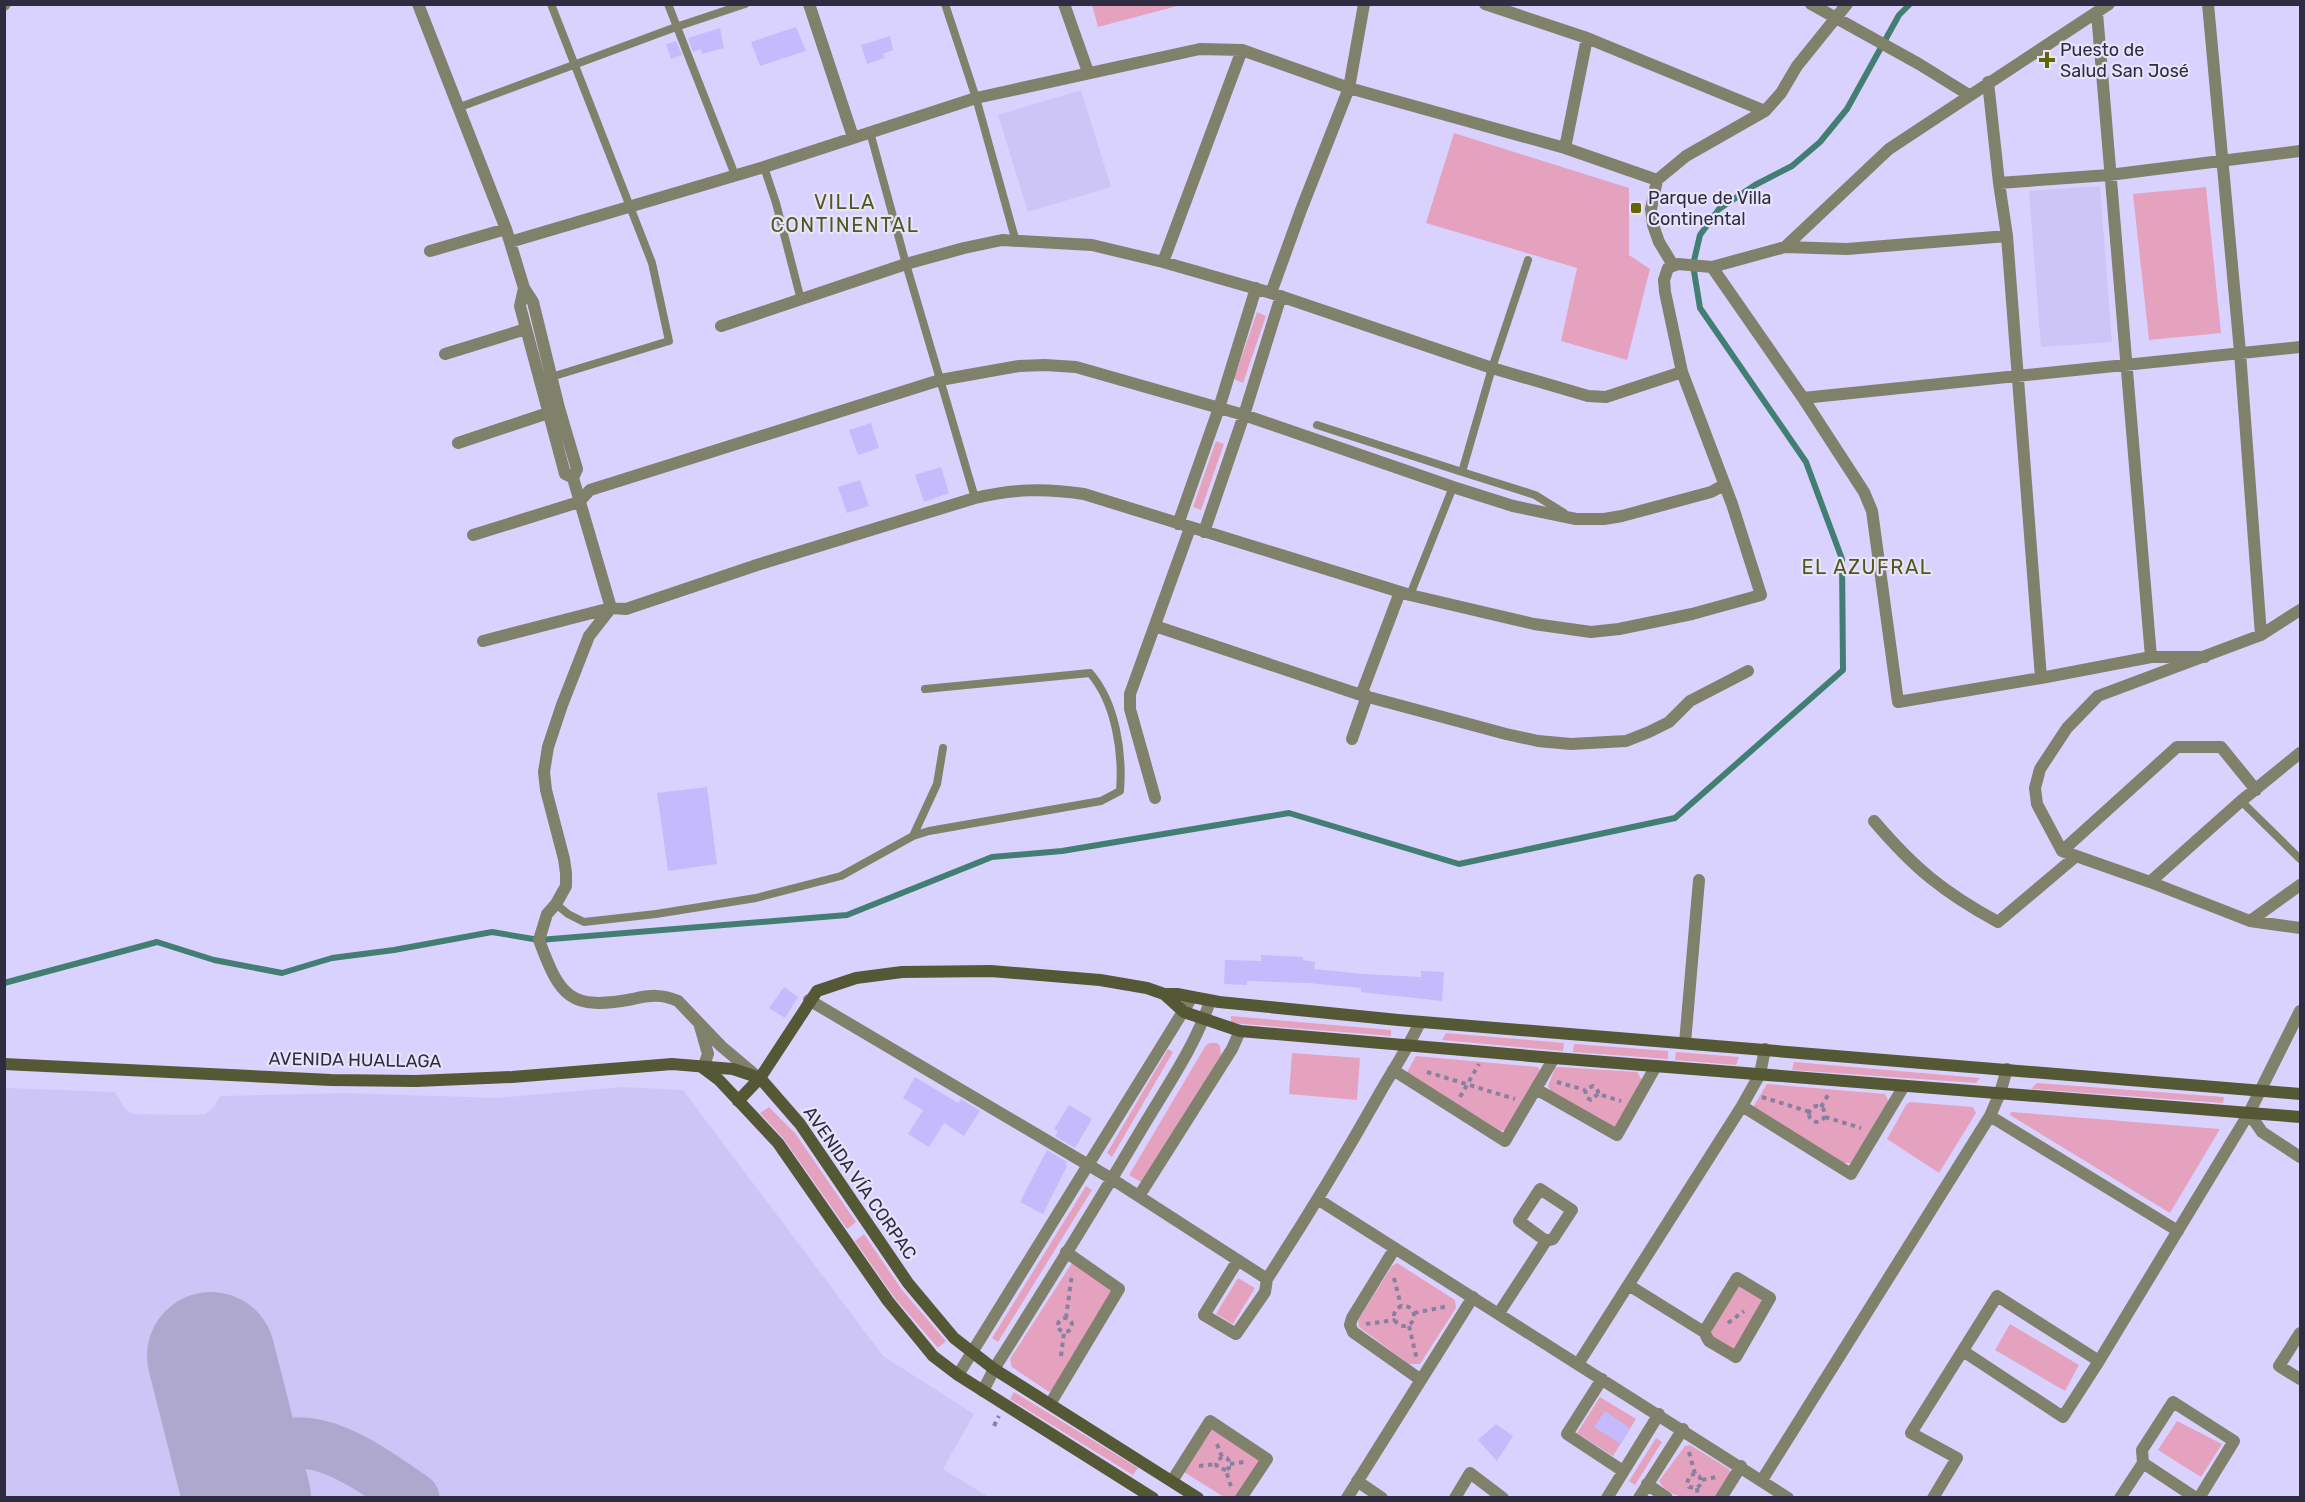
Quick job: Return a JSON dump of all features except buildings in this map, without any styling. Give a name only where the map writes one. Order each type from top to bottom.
[{"type":"street","points":[[809,4],[853,137]]},
{"type":"street","points":[[1064,4],[1088,72]]},
{"type":"street","points":[[1204,532],[1244,416],[1276,295],[1349,88],[1364,4]]},
{"type":"street","points":[[1485,4],[1587,38],[1765,111]]},
{"type":"street","points":[[1676,265],[1659,242],[1653,225],[1651,209],[1657,180],[1686,156],[1765,111],[1781,93],[1797,66],[1838,21],[1847,4]]},
{"type":"street","points":[[1785,247],[1888,149],[2109,4]]},
{"type":"street","points":[[2208,4],[2240,352],[2261,635]]},
{"type":"street","points":[[421,5],[506,229],[524,288],[533,302],[577,470],[573,478],[579,502],[611,608]]},
{"type":"street","points":[[1820,7],[1838,21],[1957,86],[1969,95]]},
{"type":"street","points":[[2097,13],[2151,657]]},
{"type":"street","points":[[1565,148],[1587,38]]},
{"type":"street","points":[[510,242],[764,167],[976,98],[1200,49],[1242,50],[1349,88],[1565,148],[1657,180]]},
{"type":"street","points":[[1163,262],[1242,50]]},
{"type":"street","points":[[1988,82],[2007,236],[2041,678]]},
{"type":"street","points":[[1999,183],[2109,175],[2301,151]]},
{"type":"street","points":[[430,251],[506,229]]},
{"type":"street","points":[[483,641],[611,608],[626,609],[760,564],[975,498],[1008,491],[1058,490],[1084,494],[1405,593],[1534,624],[1591,632],[1651,624],[1761,594],[1732,504],[1682,372],[1665,292],[1664,280],[1668,268],[1676,265],[1712,267],[1785,247],[1847,249],[2007,236]]},
{"type":"street","points":[[721,326],[906,264],[1002,240],[1092,245],[1163,262],[1256,288],[1492,368],[1588,396],[1606,397],[1682,372]]},
{"type":"street","points":[[1712,267],[1803,398],[1864,492],[1872,512],[1898,702],[2151,657],[2205,657]]},
{"type":"street","points":[[524,288],[520,306],[565,474],[573,478]]},
{"type":"street","points":[[1155,798],[1130,709],[1130,694],[1155,626],[1256,288]]},
{"type":"street","points":[[445,354],[526,329]]},
{"type":"street","points":[[1803,398],[2301,347]]},
{"type":"street","points":[[473,536],[579,502],[590,490],[940,380],[1019,366],[1076,367],[1219,408],[1453,487],[1535,512],[1573,519],[1590,520],[1622,516],[1711,492],[1724,485]]},
{"type":"street","points":[[458,443],[548,413]]},
{"type":"street","points":[[1352,739],[1364,695],[1405,593]]},
{"type":"street","points":[[611,608],[589,636],[548,747],[544,772],[546,790],[564,859],[566,886],[556,904],[547,914],[539,940],[557,983],[574,998],[590,1004],[661,995],[678,1001],[721,1046],[760,1078]]},
{"type":"street","points":[[2301,610],[2261,635],[2098,696],[2067,728],[2040,769],[2035,788],[2037,804],[2062,851],[2250,921],[2301,928]]},
{"type":"street","points":[[1155,626],[1364,695],[1506,734],[1571,744],[1626,741],[1649,732],[1669,722],[1690,700],[1748,671]]},
{"type":"street","points":[[2062,851],[2177,747],[2222,747],[2256,790]]},
{"type":"street","points":[[2150,882],[2241,801],[2301,753]]},
{"type":"street","points":[[1874,821],[1900,852],[1930,879],[1963,902],[1998,921],[2074,857]]},
{"type":"street","points":[[1685,1042],[1699,880]]},
{"type":"street","points":[[2250,921],[2301,885]]},
{"type":"street","points":[[738,1101],[760,1078],[817,991],[856,978],[902,972],[958,971],[1021,972],[1100,980],[1210,1001],[1420,1022],[2301,1094]]},
{"type":"street","points":[[1164,994],[1184,1012],[1240,1031],[2301,1117]]},
{"type":"street","points":[[958,1375],[1192,997]]},
{"type":"street","points":[[809,1000],[1112,1179],[1267,1279]]},
{"type":"street","points":[[983,1391],[994,1369],[1112,1179],[1204,1020],[1210,1001]]},
{"type":"street","points":[[1963,1351],[2063,1417],[2249,1113],[2301,1011]]},
{"type":"street","points":[[699,1022],[708,1054],[704,1068]]},
{"type":"street","points":[[1238,1260],[1204,1315],[1236,1334],[1265,1292],[1267,1279],[1319,1200],[1393,1070],[1410,1045],[1420,1022]]},
{"type":"street","points":[[1139,1196],[1232,1049],[1240,1031]]},
{"type":"street","points":[[1578,1364],[1630,1286],[1742,1106],[1760,1074],[1765,1049]]},
{"type":"street","points":[[1393,1070],[1506,1141],[1554,1058]]},
{"type":"street","name":"AVENIDA HUALLAGA","points":[[4,1064],[331,1080],[416,1081],[512,1077],[672,1064],[704,1068]]},
{"type":"street","points":[[1536,1089],[1617,1135],[1656,1066]]},
{"type":"street","points":[[704,1068],[733,1069],[760,1078]]},
{"type":"street","points":[[704,1068],[719,1080],[778,1143],[888,1301],[933,1356],[958,1375],[1153,1497]]},
{"type":"street","points":[[1761,1480],[1990,1116],[2000,1094],[2007,1069]]},
{"type":"street","name":"AVENIDA VÍA CORPAC","points":[[760,1078],[800,1124],[908,1283],[954,1338],[994,1369],[1198,1497]]},
{"type":"street","points":[[1742,1106],[1851,1174],[1904,1086]]},
{"type":"street","points":[[2249,1113],[2262,1132],[2301,1157]]},
{"type":"street","points":[[1990,1116],[2178,1231]]},
{"type":"street","points":[[1499,1313],[1546,1240],[1553,1239],[1572,1210],[1540,1189],[1519,1221],[1546,1240]]},
{"type":"street","points":[[1319,1200],[1788,1497]]},
{"type":"street","points":[[1395,1248],[1352,1318],[1350,1325],[1353,1332],[1421,1380]]},
{"type":"street","points":[[1050,1404],[1119,1289],[1066,1252]]},
{"type":"street","points":[[1630,1286],[1704,1332],[1709,1341],[1736,1357],[1770,1298],[1737,1278],[1704,1332]]},
{"type":"street","points":[[1933,1497],[1958,1458],[1911,1433],[1997,1296],[2099,1361]]},
{"type":"street","points":[[1347,1497],[1473,1297]]},
{"type":"street","points":[[2300,1336],[2279,1366],[2301,1379]]},
{"type":"street","points":[[1602,1379],[1567,1434],[1623,1472]]},
{"type":"street","points":[[2120,1497],[2143,1463],[2142,1450],[2173,1402],[2234,1441],[2198,1497],[2143,1463]]},
{"type":"street","points":[[1607,1497],[1659,1414]]},
{"type":"street","points":[[1172,1480],[1210,1421],[1267,1459],[1241,1497]]},
{"type":"street","points":[[1639,1497],[1683,1429]]},
{"type":"street","points":[[1721,1497],[1741,1466]]},
{"type":"street","points":[[1455,1497],[1470,1473],[1503,1497]]},
{"type":"street","points":[[1357,1481],[1382,1497]]},
{"type":"street","points":[[1647,1484],[1667,1497]]},
{"type":"lane","points":[[551,4],[652,263],[669,341],[551,377]]},
{"type":"lane","points":[[668,4],[735,175]]},
{"type":"lane","points":[[460,107],[676,27],[745,4]]},
{"type":"lane","points":[[945,4],[976,98],[1016,242]]},
{"type":"lane","points":[[870,132],[975,498]]},
{"type":"lane","points":[[764,167],[776,203],[801,300]]},
{"type":"lane","points":[[1462,472],[1492,368],[1528,260]]},
{"type":"lane","points":[[1317,424],[1535,495],[1573,519]]},
{"type":"lane","points":[[1405,593],[1453,487]]},
{"type":"lane","points":[[556,904],[568,915],[584,922],[656,914],[756,898],[841,876],[913,836],[1101,801],[1120,791],[1122,770],[1116,729],[1101,685],[1090,673],[925,689]]},
{"type":"lane","points":[[913,836],[937,784],[943,748]]},
{"type":"lane","points":[[2241,801],[2301,859]]},
{"type":"path","points":[[1457,1102],[1480,1064]]},
{"type":"path","points":[[1423,1071],[1522,1101]]},
{"type":"path","points":[[1550,1087],[1553,1080],[1585,1090],[1593,1086],[1596,1080]]},
{"type":"path","points":[[1593,1086],[1598,1094]]},
{"type":"path","points":[[1585,1090],[1587,1098],[1591,1100],[1598,1094]]},
{"type":"path","points":[[1821,1107],[1830,1091]]},
{"type":"path","points":[[1598,1094],[1628,1103]]},
{"type":"path","points":[[1762,1097],[1810,1112],[1814,1121],[1819,1122],[1825,1117]]},
{"type":"path","points":[[1810,1112],[1814,1107],[1821,1107],[1825,1111],[1825,1117]]},
{"type":"path","points":[[1825,1117],[1868,1131]]},
{"type":"path","points":[[1066,1318],[1073,1266]]},
{"type":"path","points":[[1392,1270],[1401,1306]]},
{"type":"path","points":[[1414,1314],[1454,1305]]},
{"type":"path","points":[[1362,1325],[1395,1320],[1403,1326],[1409,1326],[1413,1322],[1414,1314],[1411,1308],[1401,1306],[1396,1309],[1395,1320]]},
{"type":"path","points":[[1722,1327],[1750,1306]]},
{"type":"path","points":[[1066,1318],[1071,1321],[1070,1332],[1060,1332],[1057,1325],[1059,1321],[1066,1318]]},
{"type":"path","points":[[1409,1326],[1417,1360]]},
{"type":"path","points":[[1682,1457],[1690,1449],[1695,1474]]},
{"type":"path","points":[[1189,1467],[1216,1464]]},
{"type":"path","points":[[1690,1475],[1700,1476],[1701,1485],[1697,1488],[1687,1483],[1690,1475]]},
{"type":"path","points":[[1697,1488],[1698,1497]]},
{"type":"shaded area","points":[[1181,4],[1098,27],[1092,5]]},
{"type":"shaded area","points":[[1081,90],[1111,187],[1028,212],[998,115]]},
{"type":"shaded area","points":[[1454,133],[1629,188],[1629,255],[1650,269],[1627,360],[1561,341],[1577,268],[1426,223]]},
{"type":"shaded area","points":[[2100,186],[2112,342],[2041,347],[2029,191]]},
{"type":"shaded area","points":[[2206,187],[2221,333],[2149,340],[2133,194]]},
{"type":"shaded area","points":[[1257,312],[1266,316],[1243,383],[1234,379]]},
{"type":"shaded area","points":[[1216,441],[1224,444],[1201,510],[1193,507]]},
{"type":"shaded area","points":[[1231,1016],[1391,1030],[1391,1036],[1231,1023]]},
{"type":"shaded area","points":[[1446,1033],[1564,1043],[1563,1051],[1442,1040]]},
{"type":"shaded area","points":[[1217,1043],[1220,1046],[1221,1055],[1141,1182],[1129,1175],[1206,1045]]},
{"type":"shaded area","points":[[1574,1044],[1668,1051],[1668,1059],[1573,1052]]},
{"type":"shaded area","points":[[1168,1049],[1173,1052],[1112,1157],[1107,1153]]},
{"type":"shaded area","points":[[1676,1052],[1739,1057],[1736,1065],[1675,1060]]},
{"type":"shaded area","points":[[1292,1053],[1360,1058],[1357,1100],[1289,1094]]},
{"type":"shaded area","points":[[1416,1056],[1538,1067],[1541,1073],[1505,1130],[1501,1131],[1408,1074]]},
{"type":"shaded area","points":[[1794,1062],[1980,1078],[1976,1083],[1792,1070]]},
{"type":"shaded area","points":[[1555,1068],[1637,1072],[1643,1082],[1617,1127],[1610,1127],[1552,1094],[1548,1086]]},
{"type":"shaded area","points":[[2037,1083],[2224,1097],[2223,1103],[2031,1089]]},
{"type":"shaded area","points":[[1767,1084],[1885,1094],[1889,1102],[1851,1163],[1843,1163],[1753,1107]]},
{"type":"shaded area","points":[[622,1087],[683,1090],[883,1356],[974,1414],[943,1469],[989,1497],[5,1497],[5,1088],[115,1092],[125,1109],[133,1114],[194,1115],[205,1114],[214,1107],[220,1096],[344,1093],[497,1098]]},
{"type":"shaded area","points":[[1910,1102],[1973,1107],[1976,1113],[1939,1173],[1887,1139],[1906,1105]]},
{"type":"shaded area","points":[[769,1107],[795,1133],[856,1222],[847,1229],[783,1138],[760,1113]]},
{"type":"shaded area","points":[[2011,1112],[2220,1129],[2170,1213],[2010,1115]]},
{"type":"shaded area","points":[[1086,1186],[1092,1190],[998,1342],[992,1338]]},
{"type":"shaded area","points":[[864,1234],[902,1290],[946,1341],[938,1348],[894,1297],[855,1241]]},
{"type":"shaded area","points":[[1072,1263],[1116,1290],[1055,1389],[1049,1392],[1012,1367],[1010,1359]]},
{"type":"shaded area","points":[[1397,1263],[1455,1300],[1456,1308],[1420,1364],[1409,1364],[1359,1327],[1358,1320],[1392,1266]]},
{"type":"shaded area","points":[[1238,1278],[1255,1288],[1233,1324],[1216,1314]]},
{"type":"shaded area","points":[[1736,1286],[1752,1291],[1765,1302],[1737,1348],[1733,1349],[1711,1336],[1712,1328]]},
{"type":"shaded area","points":[[2010,1324],[2079,1365],[2065,1391],[1995,1350]]},
{"type":"shaded area","points":[[1014,1392],[1138,1468],[1133,1475],[1010,1399]]},
{"type":"shaded area","points":[[1600,1397],[1636,1419],[1613,1456],[1577,1433]]},
{"type":"shaded area","points":[[2177,1421],[2222,1444],[2201,1477],[2158,1450]]},
{"type":"shaded area","points":[[1212,1428],[1262,1459],[1237,1497],[1224,1497],[1184,1472]]},
{"type":"shaded area","points":[[1656,1438],[1662,1442],[1635,1485],[1629,1481]]},
{"type":"shaded area","points":[[1690,1445],[1729,1469],[1731,1474],[1716,1497],[1684,1497],[1670,1492],[1659,1481],[1685,1446]]},
{"type":"waterway","points":[[4,983],[157,942],[214,960],[282,973],[332,958],[394,950],[492,932],[539,940],[847,915],[992,857],[1062,851],[1289,813],[1459,864],[1675,818],[1843,670],[1842,559],[1806,462],[1700,308],[1693,265],[1700,235],[1719,209],[1755,185],[1792,166],[1820,142],[1847,109],[1899,15],[1910,4]]},
{"type":"taxiway","points":[[248,1498],[254,1471],[266,1455],[288,1444],[307,1443],[346,1455],[414,1498]]},
{"type":"runway","points":[[211,1356],[247,1498]]},
{"type":"place","name":"Puesto de Salud San José","points":[[2047,60]]},
{"type":"place","name":"Parque de Villa Continental","points":[[1636,208]]},
{"type":"district","name":"VILLA CONTINENTAL","points":[[845,214]]},
{"type":"district","name":"EL AZUFRAL","points":[[1867,567]]}]
